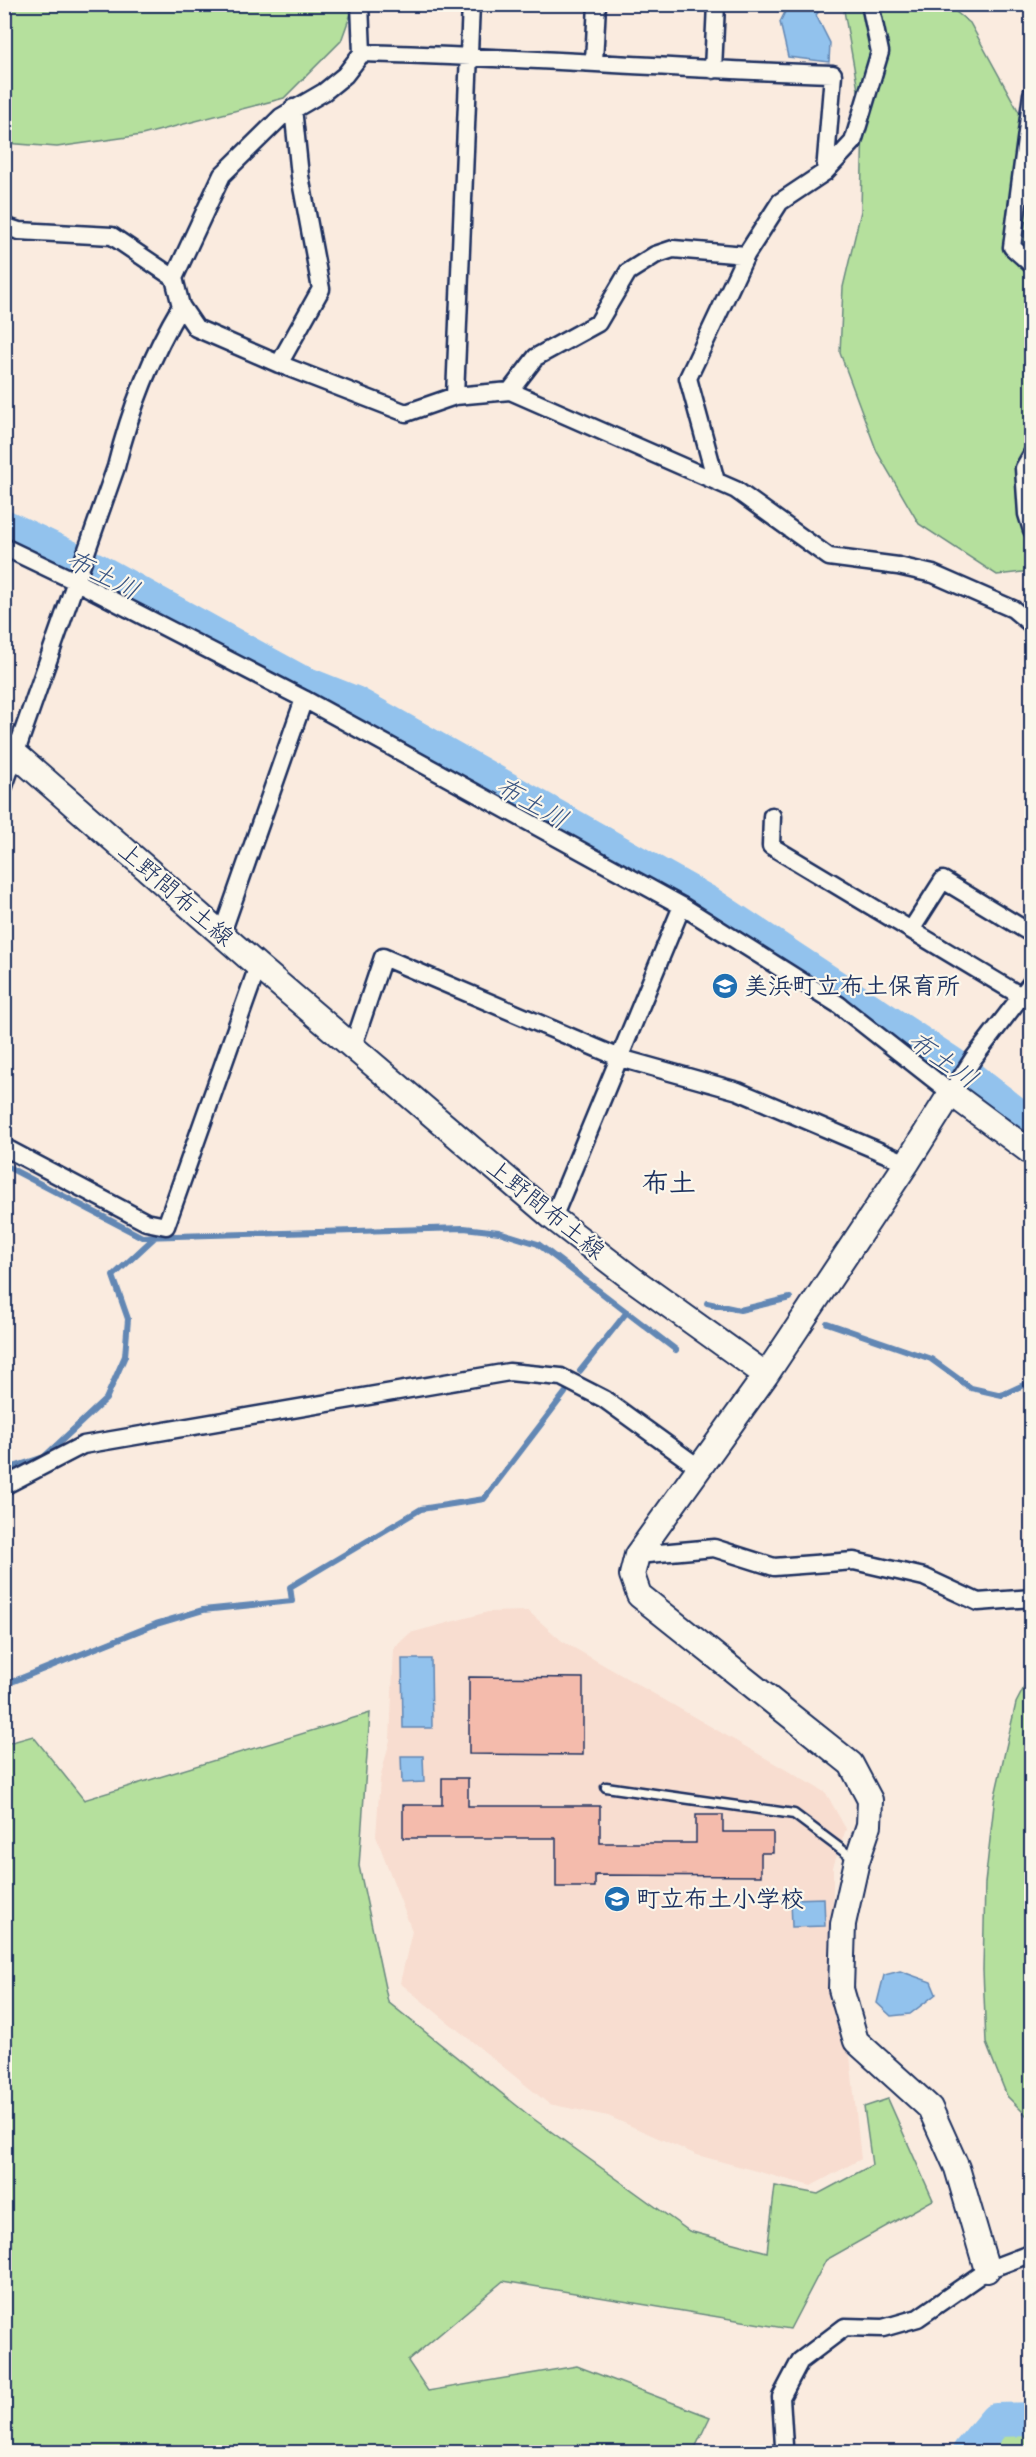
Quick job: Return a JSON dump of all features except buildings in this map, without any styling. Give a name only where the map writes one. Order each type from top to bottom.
[{"type":"main road","name":"上野間布土線","points":[[10,749],[258,966],[553,1218],[630,1278],[766,1375]]},
{"type":"main road","points":[[987,2270],[957,2168],[930,2108],[856,2041],[841,1989],[843,1924],[857,1861],[869,1825],[870,1800],[851,1764],[639,1595],[632,1575],[637,1555],[766,1375],[954,1088],[1032,1153]]},
{"type":"street","points":[[360,4],[362,53],[345,75],[324,92],[281,117],[222,175],[174,278],[181,306],[196,328],[279,364],[406,413],[455,396],[510,391],[736,490],[829,557],[897,566],[933,574],[1013,609],[1032,626]]},
{"type":"street","points":[[455,396],[471,4]]},
{"type":"street","points":[[594,62],[597,4]]},
{"type":"street","points":[[713,70],[716,4]]},
{"type":"street","points":[[716,481],[688,378],[746,255],[780,202],[825,172],[853,142],[880,52],[870,4]]},
{"type":"street","points":[[362,53],[833,74],[825,172]]},
{"type":"street","points":[[1032,94],[1012,247],[1032,265]]},
{"type":"street","points":[[279,364],[321,289],[300,176],[293,108]]},
{"type":"street","points":[[4,226],[19,231],[111,236],[174,278]]},
{"type":"street","points":[[510,391],[536,357],[598,323],[628,272],[655,255],[673,249],[746,255]]},
{"type":"street","points":[[4,786],[10,749],[89,544],[116,467],[125,430],[158,345],[181,306]]},
{"type":"street","points":[[1032,454],[1024,468],[1027,514],[1032,530]]},
{"type":"street","points":[[4,547],[304,699],[682,906],[839,1005],[954,1088],[1026,989],[911,930],[771,846],[772,816]]},
{"type":"street","points":[[222,933],[304,699]]},
{"type":"street","points":[[911,930],[943,879],[1032,934]]},
{"type":"street","points":[[553,1218],[682,906]]},
{"type":"street","points":[[353,1046],[383,957],[620,1058],[738,1090],[907,1163]]},
{"type":"street","points":[[4,1146],[146,1222],[166,1226],[258,966]]},
{"type":"street","points":[[4,1486],[83,1445],[509,1372],[561,1377],[604,1398],[698,1467]]},
{"type":"street","points":[[637,1555],[714,1548],[774,1567],[854,1562],[924,1576],[978,1602],[1032,1598]]},
{"type":"street","points":[[782,2452],[784,2446],[782,2397],[800,2361],[845,2327],[882,2328],[918,2318],[987,2270],[1032,2253]]},
{"type":"lane","points":[[606,1787],[794,1814],[857,1861]]},
{"type":"shaded area","name":"町立布土小学校","points":[[528,1611],[562,1641],[826,1793],[846,1829],[833,1867],[833,2015],[850,2056],[861,2159],[811,2186],[697,2155],[608,2116],[549,2104],[400,1983],[412,1931],[376,1836],[380,1779],[390,1740],[394,1648],[410,1633],[488,1612]]},
{"type":"green space","points":[[4,5],[354,5],[341,41],[284,98],[142,135],[57,147],[5,143]]},
{"type":"green space","points":[[843,5],[947,5],[970,23],[1031,134],[1031,571],[997,575],[919,524],[877,452],[840,353],[843,287],[861,211],[863,118]]},
{"type":"green space","points":[[1031,1674],[1031,2116],[1027,2116],[1007,2096],[986,2043],[983,1970],[985,1883],[995,1796],[1016,1703]]},
{"type":"green space","points":[[370,1713],[359,1866],[388,2002],[531,2117],[689,2231],[767,2252],[775,2186],[818,2194],[872,2165],[864,2107],[888,2099],[933,2200],[826,2260],[790,2329],[503,2281],[408,2361],[428,2391],[577,2366],[710,2417],[693,2452],[5,2452],[5,1744],[33,1736],[84,1800]]},
{"type":"green space","points":[[1031,2430],[1031,2452],[982,2452],[1000,2432]]},
{"type":"water","points":[[789,4],[824,5],[816,15],[830,43],[829,62],[788,57],[780,22]]},
{"type":"water","points":[[402,1659],[431,1659],[432,1728],[403,1728]]},
{"type":"water","points":[[401,1756],[423,1756],[424,1782],[402,1783]]},
{"type":"water","points":[[824,1898],[825,1926],[792,1927],[791,1899]]},
{"type":"water","points":[[900,1971],[931,1982],[936,1994],[910,2014],[891,2016],[877,2003],[884,1975]]},
{"type":"waterway","name":"布土川","points":[[4,526],[95,569],[297,680],[355,703],[707,902],[952,1064],[1032,1126]]},
{"type":"waterway","points":[[4,1165],[142,1237],[464,1228],[499,1232],[538,1244],[676,1350]]},
{"type":"waterway","points":[[4,1470],[44,1457],[106,1399],[125,1356],[128,1319],[113,1276],[155,1237]]},
{"type":"waterway","points":[[707,1303],[740,1310],[790,1298]]},
{"type":"waterway","points":[[580,1371],[627,1312]]},
{"type":"waterway","points":[[827,1323],[931,1359],[971,1388],[1002,1395],[1032,1381]]},
{"type":"waterway","points":[[4,1685],[156,1624],[203,1610],[292,1601],[290,1587],[421,1509],[484,1499],[565,1393]]},
{"type":"waterway","points":[[969,2452],[996,2420],[1032,2419]]},
{"type":"place","name":"美浜町立布土保育所","points":[[725,986]]},
{"type":"place","name":"町立布土小学校","points":[[617,1899]]},
{"type":"district","name":"布土","points":[[669,1183]]}]
